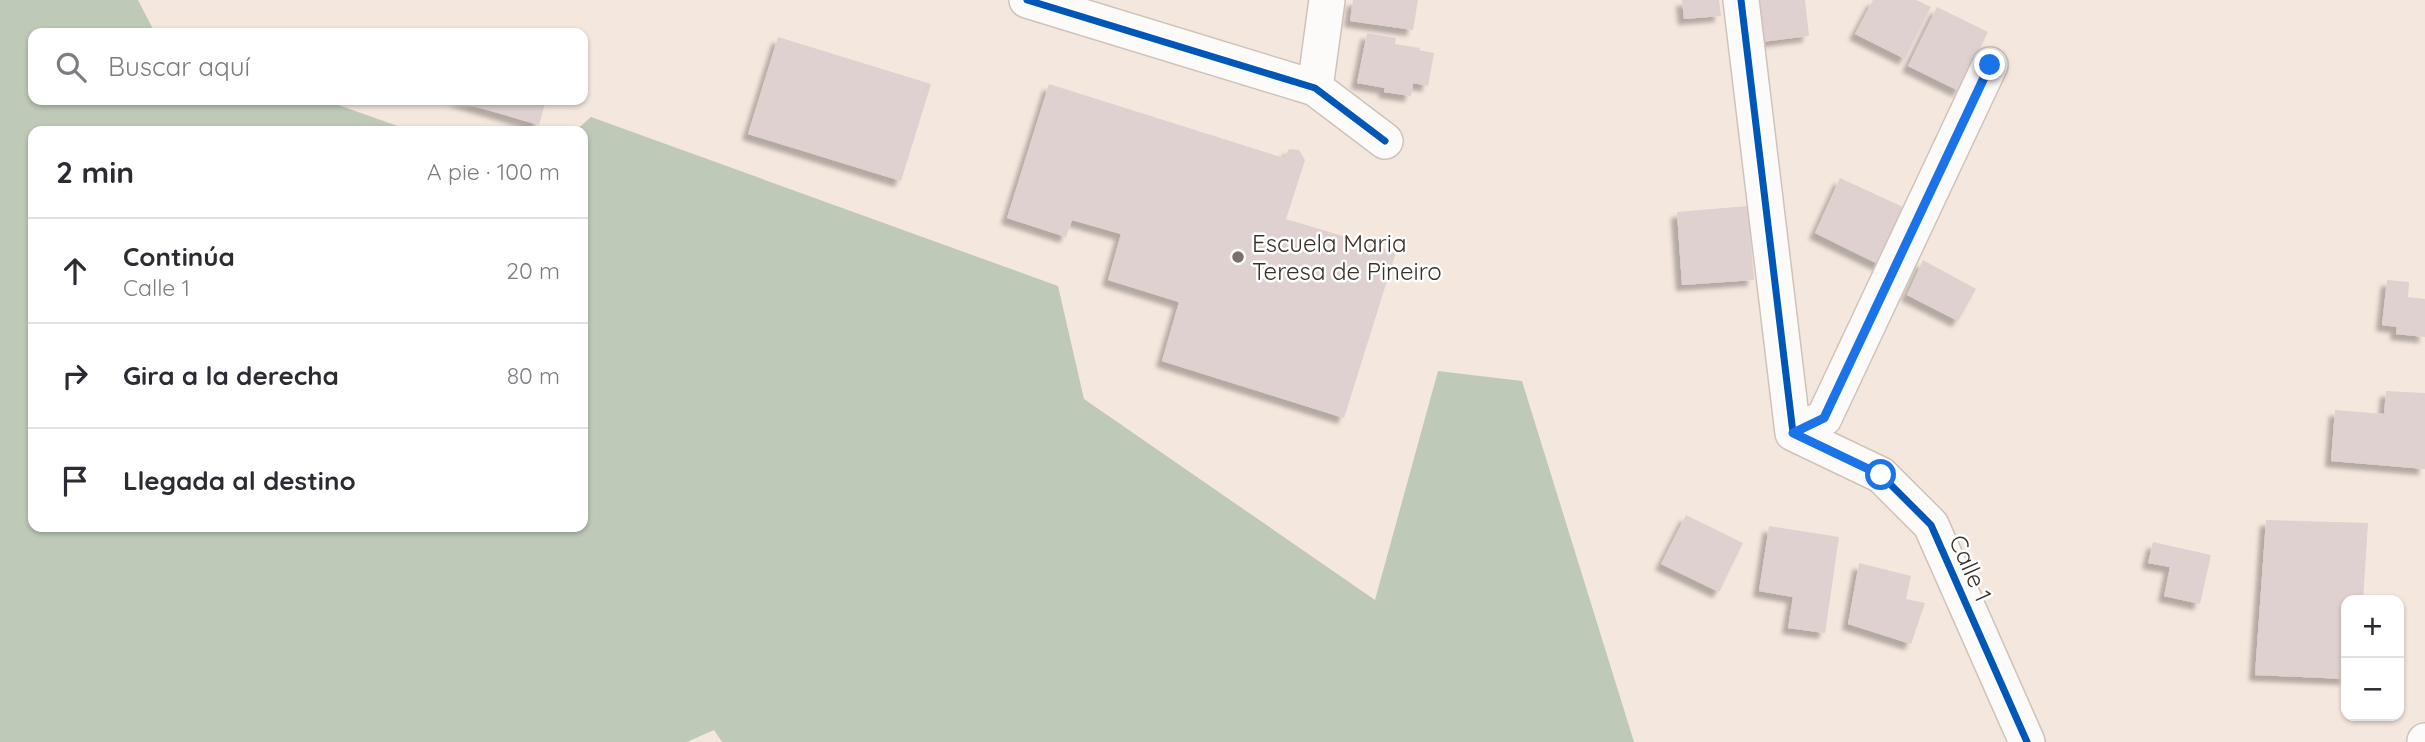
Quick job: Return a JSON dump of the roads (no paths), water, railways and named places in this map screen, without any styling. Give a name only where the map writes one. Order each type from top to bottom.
[{"type":"street","points":[[1027,0],[1315,88],[1385,141]]},
{"type":"street","points":[[1315,88],[1327,0]]},
{"type":"street","points":[[1741,0],[1793,433],[1824,418],[1990,65]]},
{"type":"street","name":"Calle 1","points":[[1793,433],[1881,475],[1931,525],[2028,742]]},
{"type":"place","name":"Escuela Maria Teresa de Pineiro","points":[[1238,257]]}]
